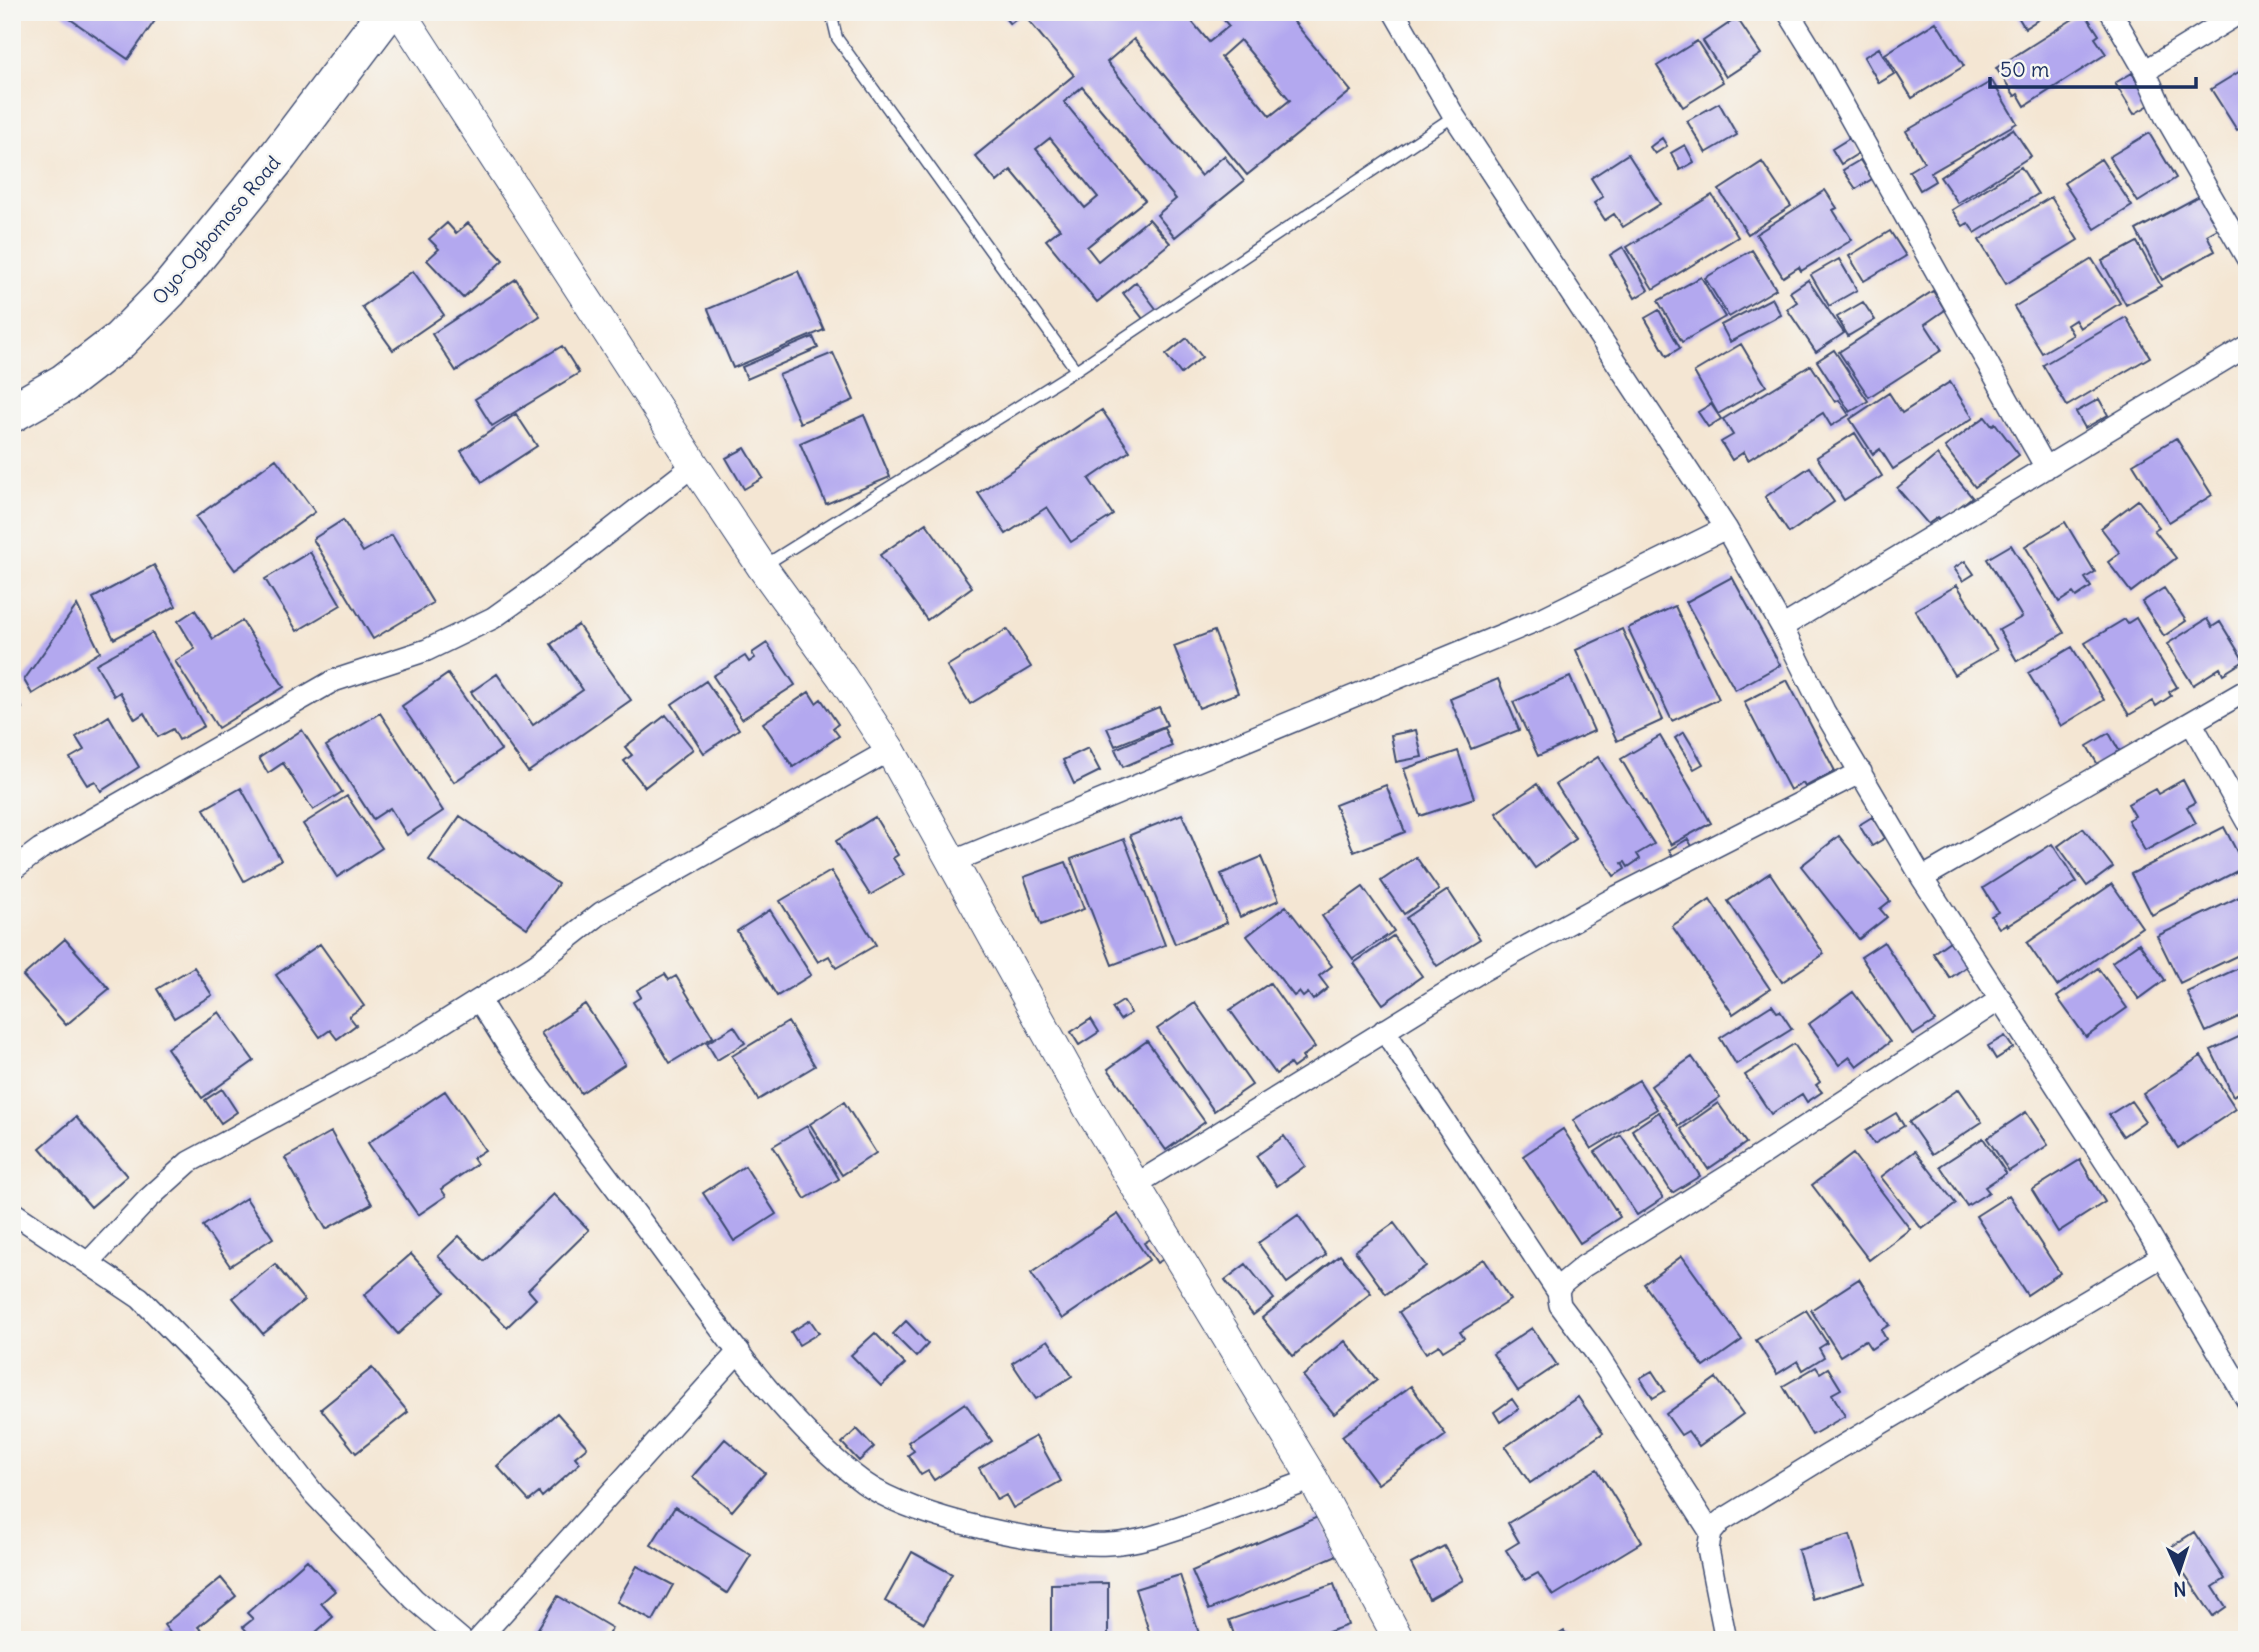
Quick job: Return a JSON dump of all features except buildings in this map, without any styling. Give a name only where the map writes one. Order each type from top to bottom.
[{"type":"highway","name":"Oyo-Ogbomoso Road","points":[[12,414],[64,383],[120,340],[168,291],[279,155],[387,12]]},
{"type":"street","points":[[400,12],[694,465],[890,750],[1089,1109],[1313,1479],[1399,1640]]},
{"type":"street","points":[[1394,12],[1454,116],[1726,528],[1782,627],[1824,711],[1922,878],[2121,1186],[2247,1400]]},
{"type":"street","points":[[1788,12],[2046,468]]},
{"type":"street","points":[[2111,12],[2145,71],[2165,116],[2247,258]]},
{"type":"street","points":[[2145,71],[2241,12]]},
{"type":"street","points":[[1782,627],[2247,346]]},
{"type":"street","points":[[12,870],[40,849],[333,681],[427,650],[493,618],[552,576],[694,465]]},
{"type":"street","points":[[952,862],[1545,617],[1726,528]]},
{"type":"street","points":[[1922,878],[2247,690]]},
{"type":"street","points":[[2192,724],[2247,822]]},
{"type":"street","points":[[88,1263],[148,1199],[189,1163],[401,1048],[536,964],[601,913],[890,750]]},
{"type":"street","points":[[1135,1185],[1480,972],[1618,896],[1861,772]]},
{"type":"street","points":[[1711,1533],[1596,1353],[1567,1317],[1558,1299],[1562,1284],[1584,1266],[1760,1156],[2001,999]]},
{"type":"street","points":[[479,1000],[508,1046],[739,1351],[795,1421],[866,1484],[906,1504],[953,1521],[1033,1537],[1108,1544],[1141,1540],[1170,1531],[1313,1479]]},
{"type":"street","points":[[1384,1030],[1558,1292]]},
{"type":"street","points":[[12,1212],[140,1298],[245,1405],[314,1494],[414,1599],[462,1640]]},
{"type":"street","points":[[1726,1640],[1708,1549],[1711,1533],[1721,1521],[2161,1257]]},
{"type":"street","points":[[478,1640],[739,1351]]},
{"type":"lane","points":[[838,12],[833,21],[837,37],[1076,370]]},
{"type":"lane","points":[[762,567],[1076,370],[1454,116]]}]
